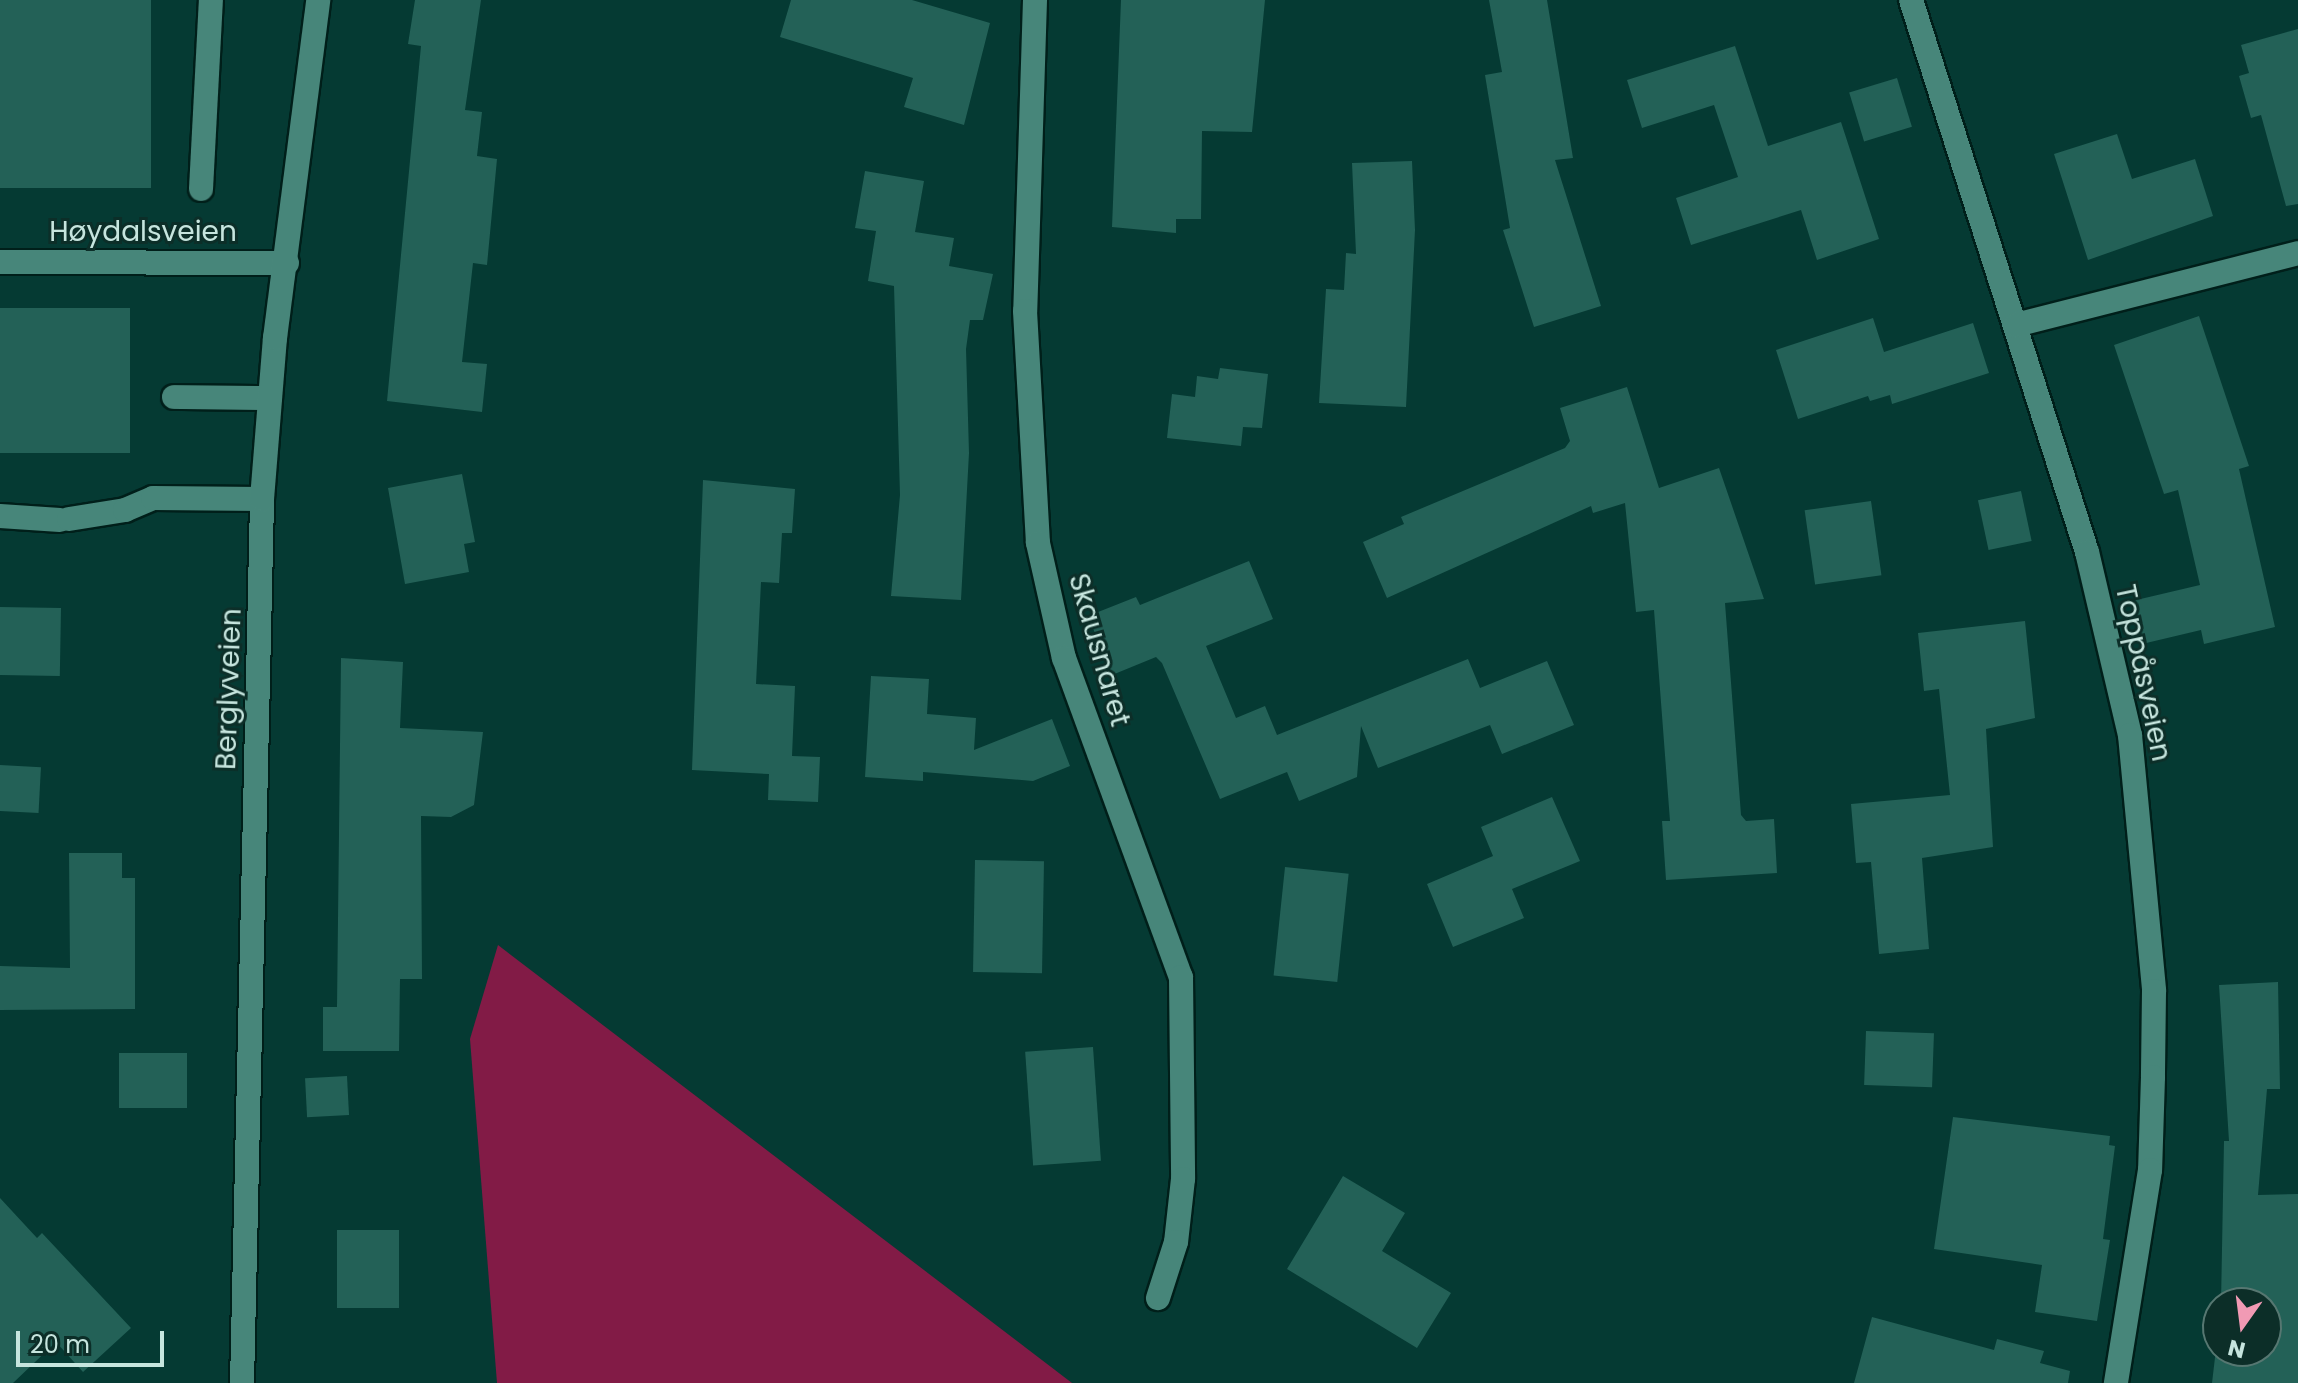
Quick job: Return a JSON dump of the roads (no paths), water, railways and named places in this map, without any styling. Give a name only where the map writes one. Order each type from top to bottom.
[{"type":"street","points":[[201,189],[211,0]]},
{"type":"street","name":"Berglyveien","points":[[242,1383],[262,499],[270,398],[318,0]]},
{"type":"street","name":"Skausnaret","points":[[1035,0],[1025,311],[1038,543],[1064,658],[1181,977],[1183,1179],[1176,1242],[1158,1298]]},
{"type":"street","name":"Toppåsveien","points":[[1911,0],[2087,552],[2133,764],[2154,991],[2151,1156],[2116,1383]]},
{"type":"street","points":[[2016,325],[2298,253]]},
{"type":"street","name":"Høydalsveien","points":[[0,262],[287,263]]},
{"type":"street","points":[[174,397],[270,398]]},
{"type":"street","points":[[0,516],[65,519],[125,510],[153,498],[262,499]]}]
